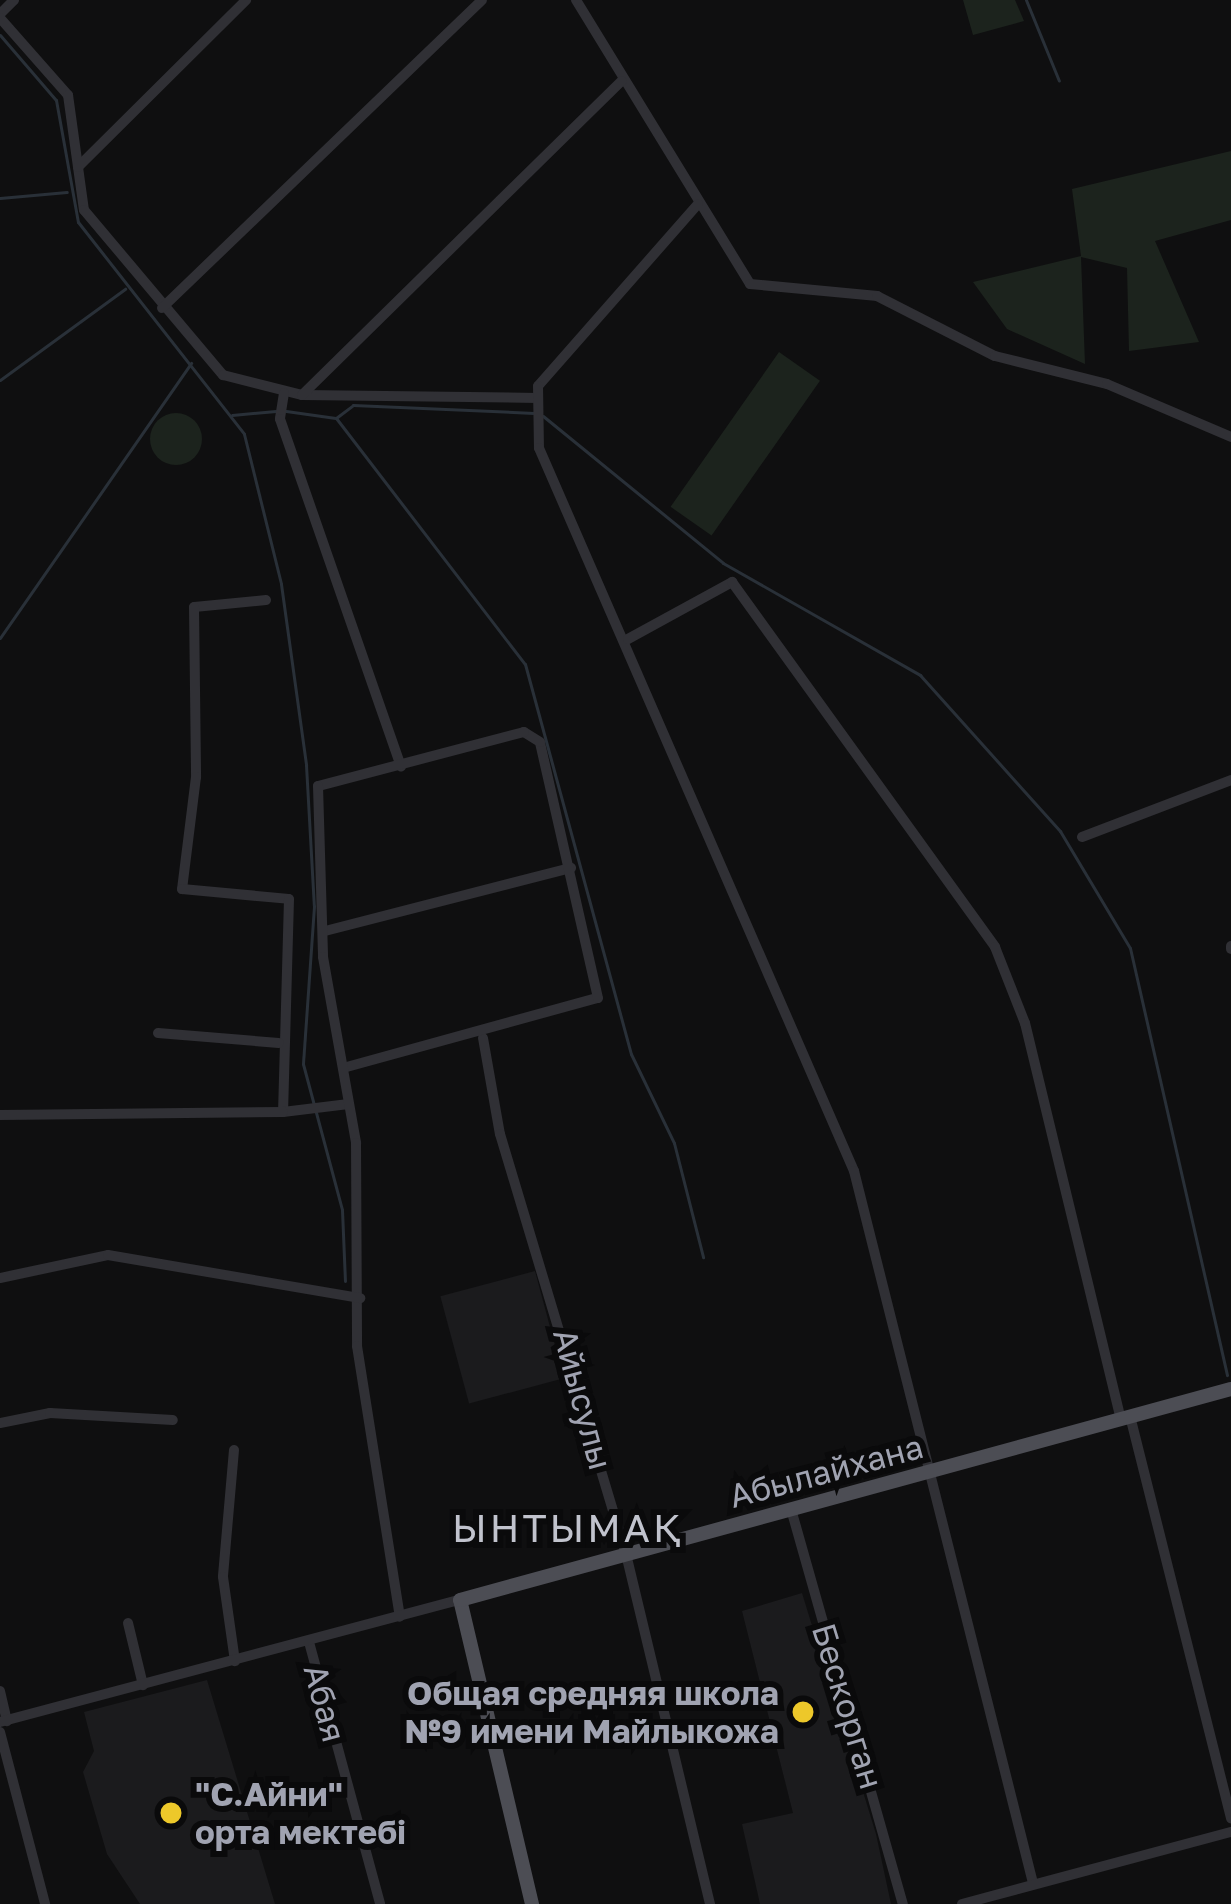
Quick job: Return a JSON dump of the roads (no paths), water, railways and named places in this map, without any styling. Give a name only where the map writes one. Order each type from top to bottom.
[{"type":"main road","name":"Абылайхана","points":[[460,1600],[1231,1389]]},
{"type":"main road","points":[[460,1600],[532,1904]]},
{"type":"street","points":[[14,0],[0,16],[68,95],[84,210],[223,375],[284,393],[538,398]]},
{"type":"street","points":[[78,167],[246,0]]},
{"type":"street","points":[[162,308],[482,0]]},
{"type":"street","points":[[576,0],[750,284],[877,296],[995,356],[1107,384],[1231,437]]},
{"type":"street","points":[[302,394],[622,81]]},
{"type":"street","points":[[698,204],[538,398],[546,466],[628,639],[686,800],[843,1139],[1033,1883]]},
{"type":"street","points":[[284,393],[280,418],[401,767]]},
{"type":"street","points":[[628,639],[731,582],[995,947],[1025,1022],[1231,1819]]},
{"type":"street","points":[[266,600],[194,607],[196,777],[182,889],[289,899],[279,1043],[284,1112]]},
{"type":"street","points":[[343,1068],[483,1038],[598,998],[540,742],[524,732],[318,786],[325,931],[343,1068],[349,1104],[360,1298],[357,1346],[400,1616]]},
{"type":"street","points":[[1082,837],[1231,780]]},
{"type":"street","points":[[325,931],[571,868]]},
{"type":"street","points":[[158,1033],[279,1043]]},
{"type":"street","name":"Айысулы","points":[[483,1038],[500,1134],[626,1554],[710,1904]]},
{"type":"street","points":[[0,1115],[284,1112],[349,1104]]},
{"type":"street","points":[[0,1278],[108,1255],[360,1298]]},
{"type":"street","points":[[0,1423],[50,1413],[173,1420]]},
{"type":"street","points":[[234,1450],[223,1577],[235,1661]]},
{"type":"street","name":"Бескорган","points":[[791,1508],[903,1904]]},
{"type":"street","points":[[2,1725],[460,1600]]},
{"type":"street","points":[[128,1623],[143,1685]]},
{"type":"street","name":"Абая","points":[[309,1642],[380,1904]]},
{"type":"street","points":[[0,1691],[2,1725],[45,1904]]},
{"type":"street","points":[[962,1904],[1231,1832]]},
{"type":"waterway","points":[[1026,0],[1059,81]]},
{"type":"waterway","points":[[0,35],[56,100],[78,222],[244,434],[281,584],[306,765],[314,906],[303,1064],[342,1210],[345,1281]]},
{"type":"waterway","points":[[0,198],[67,192]]},
{"type":"waterway","points":[[0,380],[125,289]]},
{"type":"waterway","points":[[0,638],[191,363]]},
{"type":"waterway","points":[[336,418],[353,405],[534,413]]},
{"type":"waterway","points":[[232,415],[276,411]]},
{"type":"waterway","points":[[286,411],[336,418],[525,664],[631,1054],[674,1143],[703,1257]]},
{"type":"waterway","points":[[543,416],[723,563],[920,675],[1060,831],[1130,948],[1227,1375]]},
{"type":"place","name":"Общая средняя школа №9 имени Майлыкожа","points":[[803,1712]]},
{"type":"place","name":"\"С.Айни\" орта мектебі","points":[[171,1813]]},
{"type":"district","name":"ЫНТЫМАҚ","points":[[568,1528]]}]
